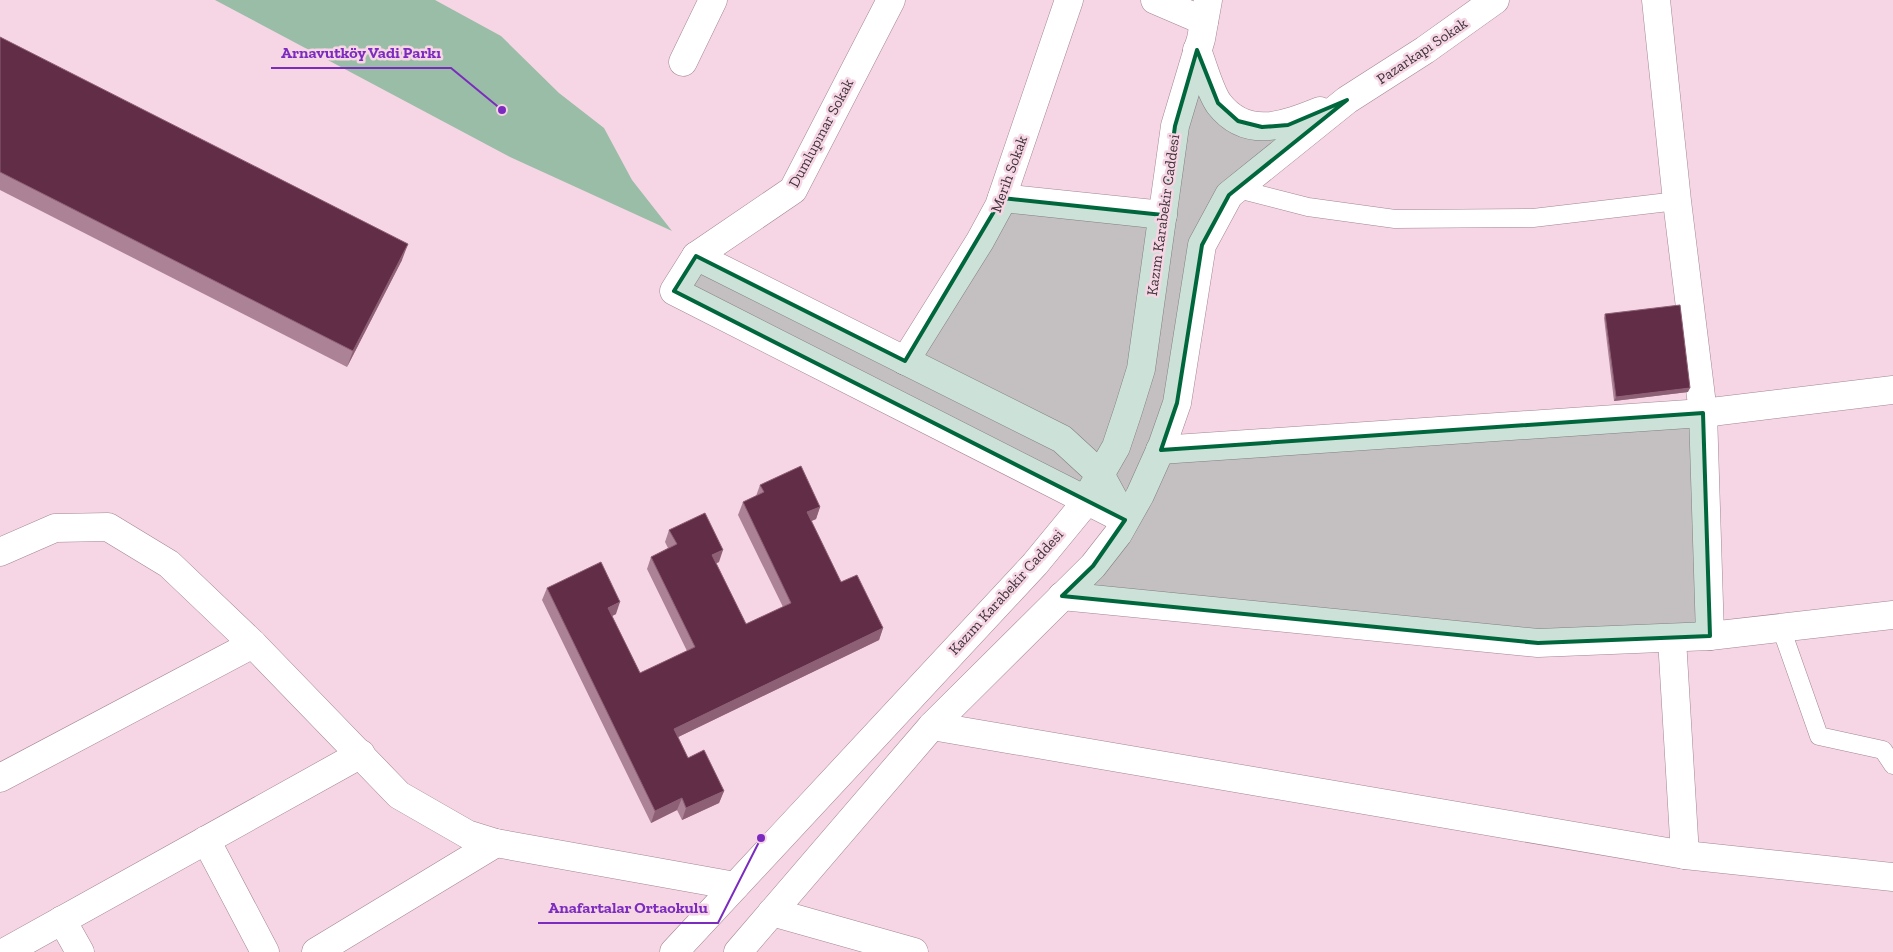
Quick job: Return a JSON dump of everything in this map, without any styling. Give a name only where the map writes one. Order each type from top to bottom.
[{"type":"street","points":[[683,62],[713,0]]},
{"type":"street","name":"Dumlupınar Sokak","points":[[696,256],[794,190],[892,0]]},
{"type":"street","name":"Merih Sokak","points":[[905,361],[980,241],[1002,198],[1069,0]]},
{"type":"street","points":[[1156,0],[1206,11]]},
{"type":"street","name":"Pazarkapı Sokak","points":[[1347,100],[1426,50],[1495,0]]},
{"type":"street","points":[[1656,0],[1677,202],[1703,413],[1710,636]]},
{"type":"street","name":"Kazım Karabekir Caddesi","points":[[674,952],[1035,564],[1086,499],[1116,447],[1141,369],[1175,126],[1206,11]]},
{"type":"street","points":[[1197,50],[1218,103],[1238,121],[1262,127],[1288,124],[1347,100]]},
{"type":"street","points":[[738,952],[932,726],[1093,566],[1118,534],[1140,495],[1160,450],[1177,403],[1202,244],[1229,195],[1347,100]]},
{"type":"street","points":[[1002,198],[1164,215]]},
{"type":"street","points":[[696,256],[1062,438],[1100,474],[1125,520],[674,291],[696,256]]},
{"type":"street","points":[[1160,450],[1703,413],[1893,390]]},
{"type":"street","points":[[0,552],[55,528],[108,527],[169,564],[253,644],[400,794],[467,834],[496,843],[736,886]]},
{"type":"street","points":[[1062,596],[1538,643],[1672,639],[1893,615]]},
{"type":"street","points":[[1672,639],[1684,855]]},
{"type":"street","points":[[0,778],[253,644]]},
{"type":"street","points":[[932,726],[1684,855],[1893,877]]},
{"type":"street","points":[[5,952],[361,754]]},
{"type":"street","points":[[206,840],[265,952]]},
{"type":"street","points":[[316,952],[496,843]]},
{"type":"street","points":[[772,912],[914,952]]},
{"type":"street","points":[[62,920],[80,952]]},
{"type":"lane","points":[[1238,188],[1308,207],[1395,219],[1533,218],[1677,202]]},
{"type":"lane","points":[[1781,628],[1819,736],[1883,750],[1893,764]]},
{"type":"highlighted area","points":[[1197,50],[1218,103],[1238,121],[1262,127],[1288,125],[1347,100],[1229,195],[1202,245],[1177,403],[1161,450],[1703,413],[1710,636],[1538,643],[1062,596],[1093,566],[1125,520],[674,291],[696,256],[905,361],[1002,198],[1163,215],[1175,126]]},
{"type":"green space","points":[[215,0],[435,0],[501,36],[559,93],[604,128],[632,180],[672,231],[510,157]]},
{"type":"building","points":[[0,37],[408,244],[353,351],[0,172]]},
{"type":"building","points":[[1680,305],[1690,388],[1616,397],[1605,314]]},
{"type":"building","points":[[801,466],[820,507],[807,512],[841,582],[857,575],[883,628],[674,729],[688,758],[704,750],[724,791],[686,808],[682,798],[655,811],[547,588],[601,562],[620,602],[608,608],[640,673],[695,647],[651,557],[677,544],[669,530],[705,513],[723,550],[712,555],[746,624],[791,603],[743,502],[764,492],[760,485]]},
{"type":"place","name":"Arnavutköy Vadi Parkı","points":[[502,110]]},
{"type":"place","name":"Anafartalar Ortaokulu","points":[[761,838]]}]
